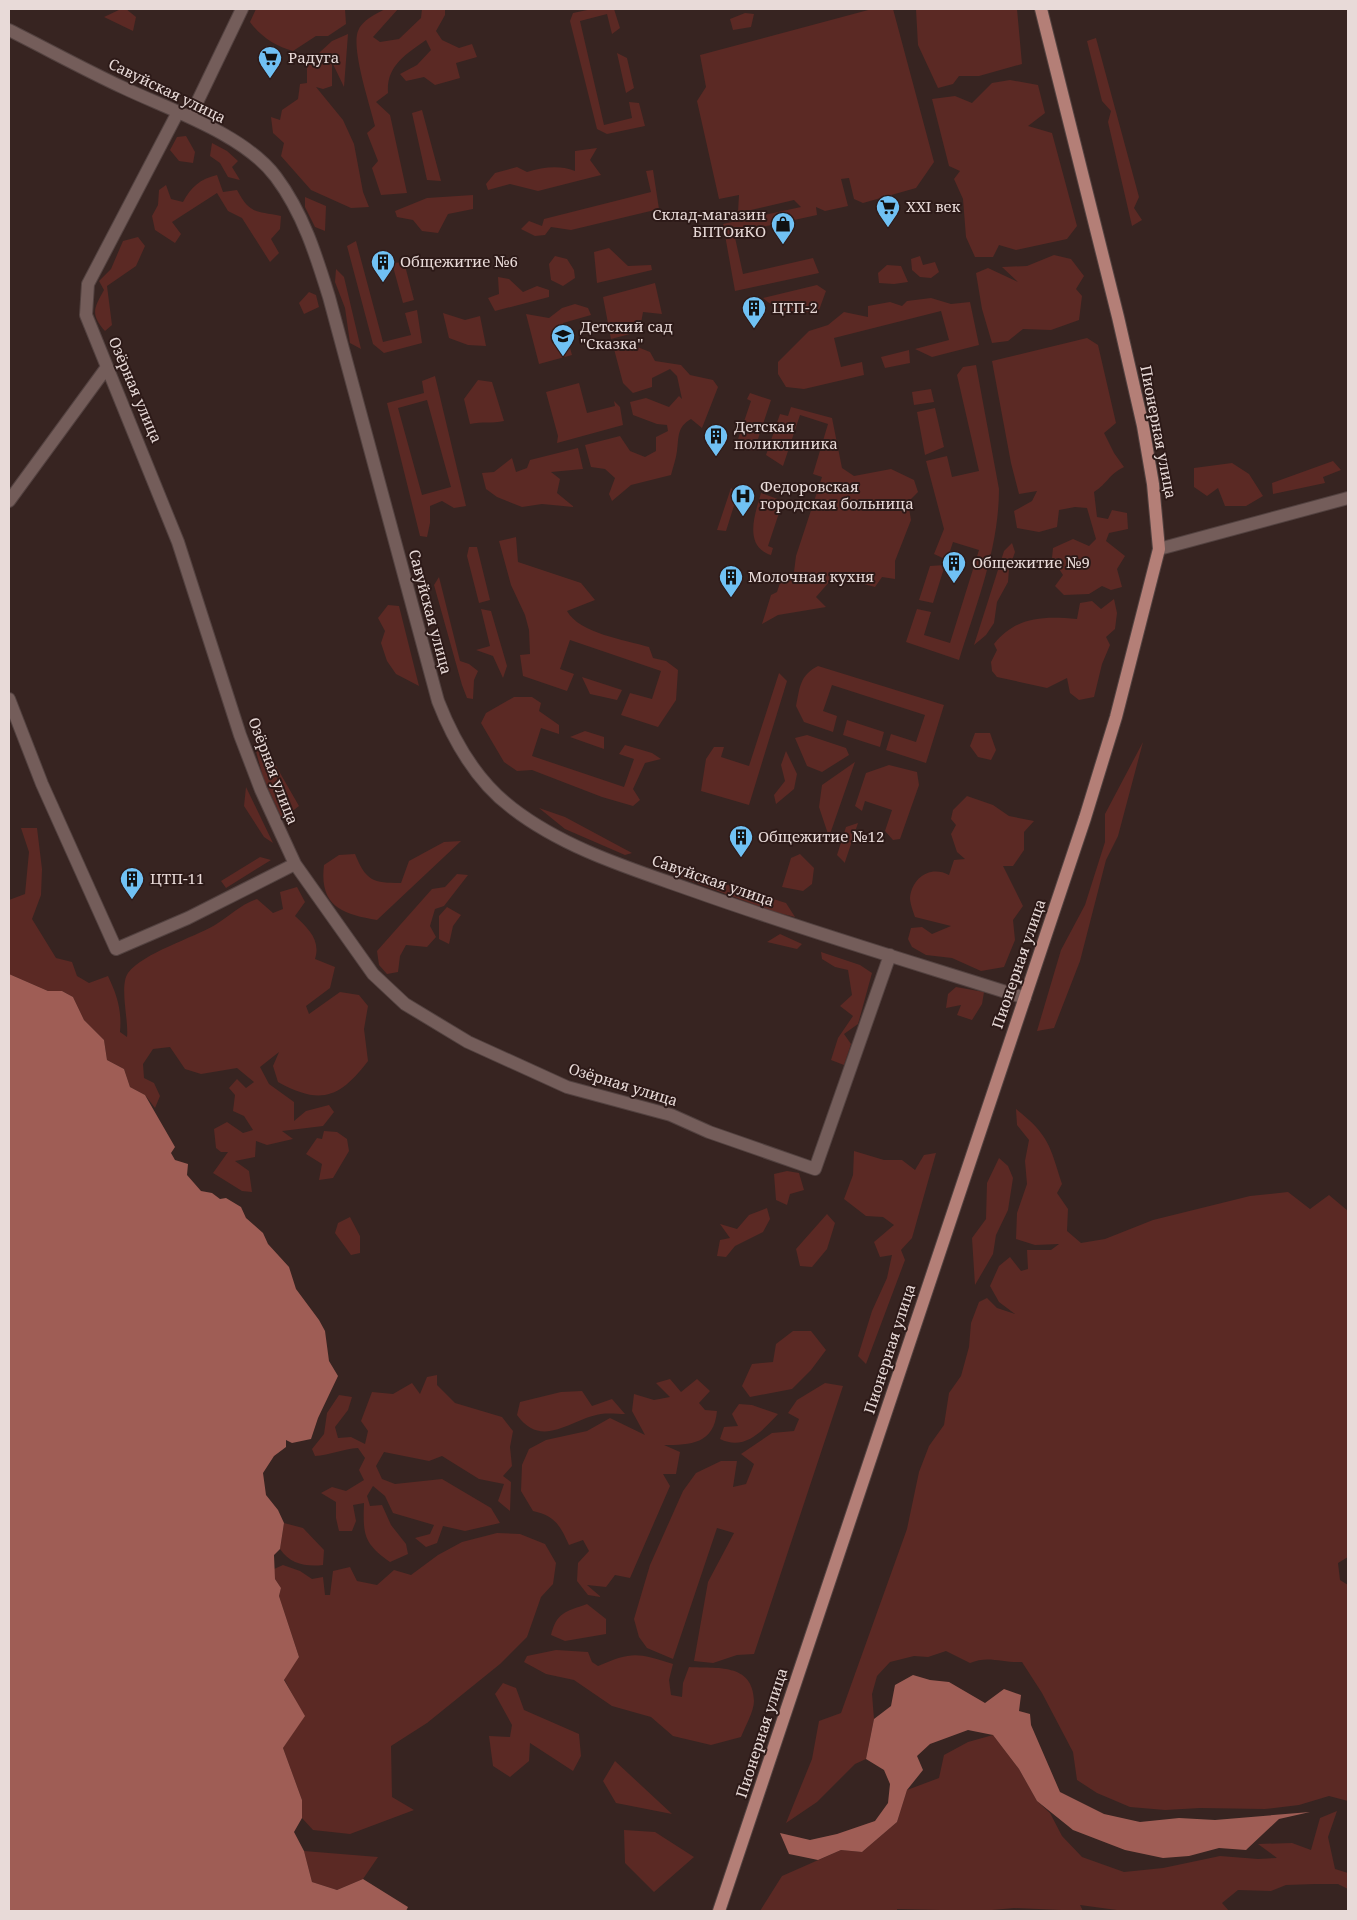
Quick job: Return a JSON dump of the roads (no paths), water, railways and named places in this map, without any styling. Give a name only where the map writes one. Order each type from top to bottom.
[{"type":"main road","name":"Пионерная улица","points":[[719,1911],[1025,998],[1116,717],[1159,549],[1154,484],[1143,426],[1045,10]]},
{"type":"street","name":"Озёрная улица","points":[[242,9],[88,284],[86,315],[178,542],[250,762],[295,864],[373,974],[405,1004],[468,1042],[567,1087],[671,1115],[709,1132],[815,1169],[890,955]]},
{"type":"street","name":"Савуйская улица","points":[[9,30],[124,88],[184,114],[237,144],[275,175],[296,208],[313,245],[330,297],[438,701],[448,729],[476,774],[510,807],[538,827],[618,865],[804,930],[1025,998]]},
{"type":"street","points":[[9,501],[107,367]]},
{"type":"street","points":[[1159,549],[1348,498]]},
{"type":"street","points":[[9,699],[42,784],[116,949],[188,918],[295,864]]},
{"type":"place","name":"Радуга","points":[[270,79]]},
{"type":"place","name":"XXI век","points":[[888,228]]},
{"type":"place","name":"Склад-магазин БПТОиКО","points":[[783,245]]},
{"type":"place","name":"Общежитие №6","points":[[383,283]]},
{"type":"place","name":"ЦТП-2","points":[[754,329]]},
{"type":"place","name":"Детский сад \"Сказка\"","points":[[563,357]]},
{"type":"place","name":"Детская поликлиника","points":[[716,457]]},
{"type":"place","name":"Федоровская городская больница","points":[[743,517]]},
{"type":"place","name":"Общежитие №9","points":[[954,584]]},
{"type":"place","name":"Молочная кухня","points":[[731,598]]},
{"type":"place","name":"Общежитие №12","points":[[741,858]]},
{"type":"place","name":"ЦТП-11","points":[[132,900]]}]
